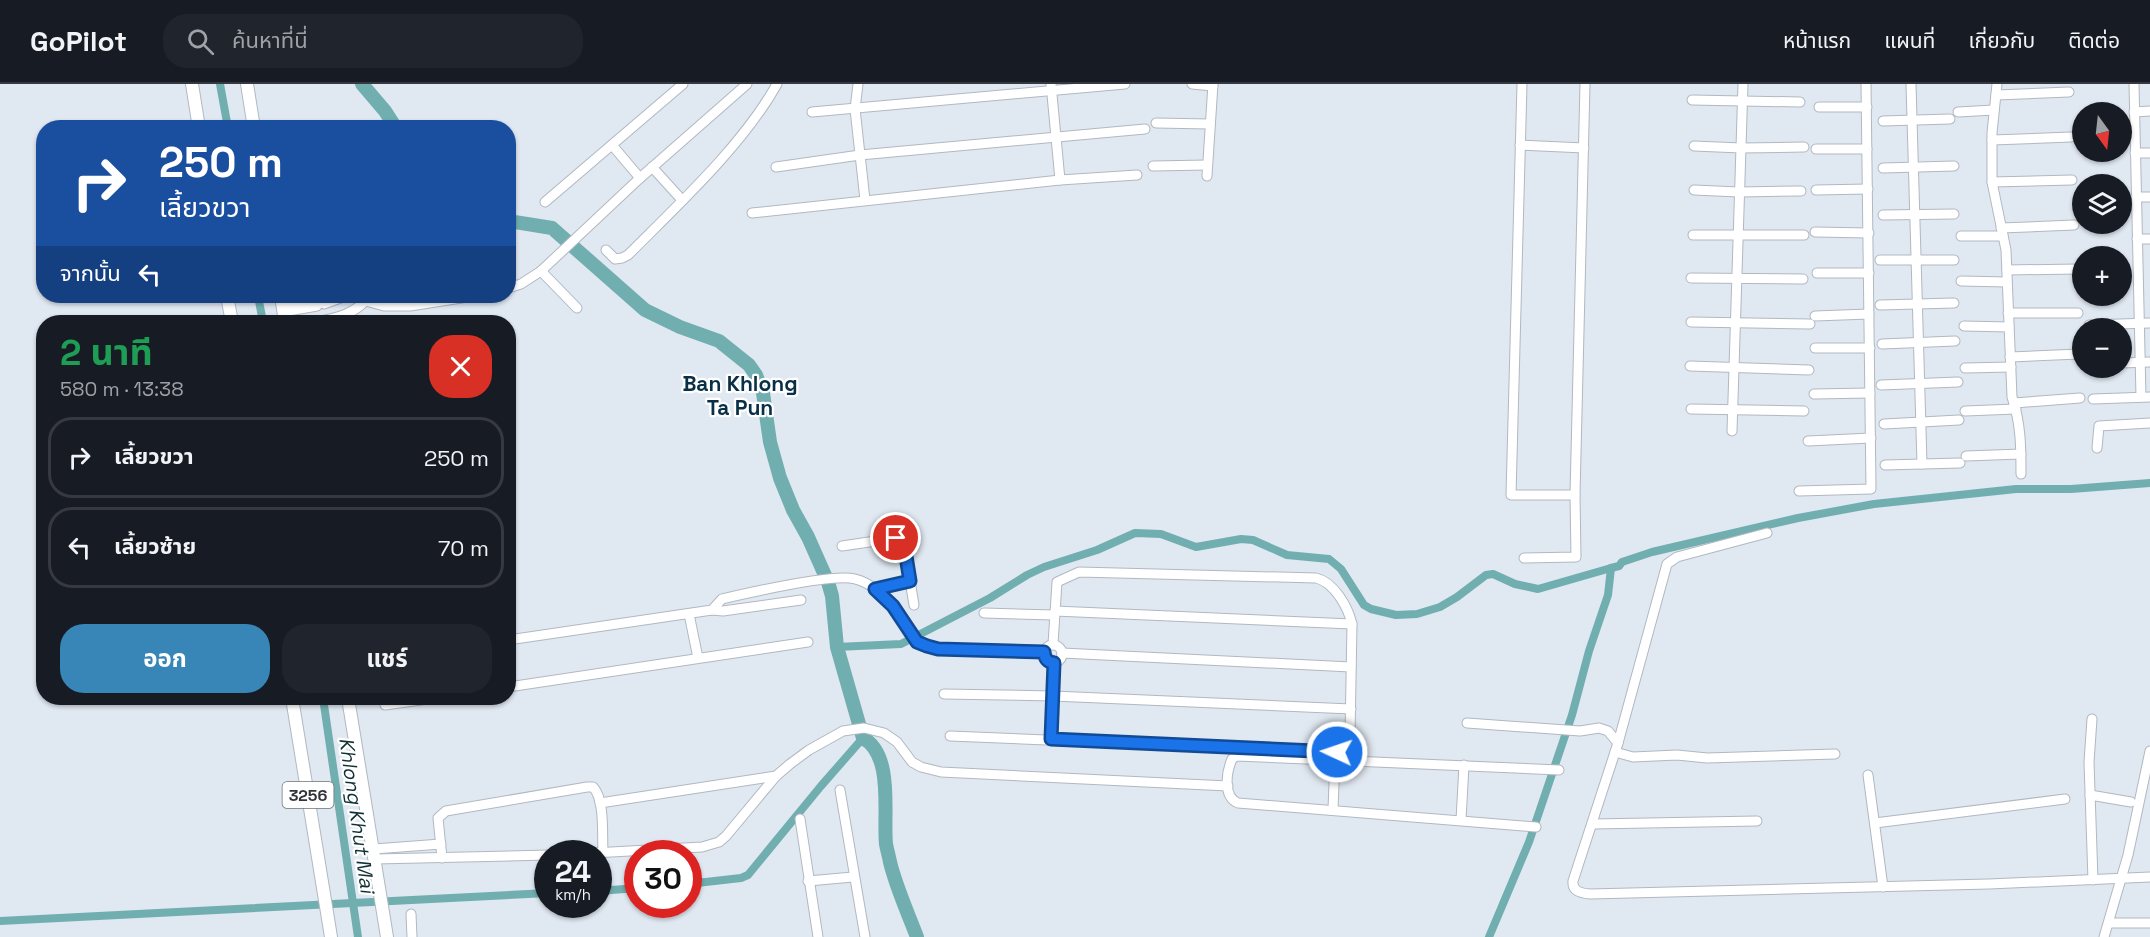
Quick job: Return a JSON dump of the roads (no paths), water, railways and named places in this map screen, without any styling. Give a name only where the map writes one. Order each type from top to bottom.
[{"type":"main road","points":[[192,84],[198,120]]},
{"type":"main road","points":[[247,84],[253,120]]},
{"type":"main road","name":"3256","points":[[293,705],[331,937]]},
{"type":"main road","points":[[349,705],[387,937]]},
{"type":"street","points":[[545,202],[683,84]]},
{"type":"street","points":[[516,286],[542,271],[652,167],[747,84]]},
{"type":"street","points":[[606,250],[615,259],[622,258],[682,201],[732,145],[777,84]]},
{"type":"street","points":[[858,84],[855,109],[865,200]]},
{"type":"street","points":[[812,112],[1052,87],[1125,84]]},
{"type":"street","points":[[1192,84],[1213,85],[1206,176]]},
{"type":"street","points":[[1522,84],[1511,495],[1575,495]]},
{"type":"street","points":[[1524,558],[1576,557],[1575,495],[1585,84]]},
{"type":"street","points":[[1732,431],[1743,84]]},
{"type":"street","points":[[1799,491],[1871,489],[1866,84]]},
{"type":"street","points":[[1911,84],[1922,464]]},
{"type":"street","points":[[1997,84],[1992,140],[1992,182],[2006,250],[2010,362],[2015,406],[2022,438],[2021,474]]},
{"type":"street","points":[[2093,399],[2145,397],[2145,362],[2138,324],[2134,84]]},
{"type":"street","points":[[1052,87],[1060,180]]},
{"type":"street","points":[[1996,95],[2069,93]]},
{"type":"street","points":[[1692,100],[1800,102]]},
{"type":"street","points":[[1819,107],[1867,107]]},
{"type":"street","points":[[1884,121],[1994,110]]},
{"type":"street","points":[[2134,112],[2150,111]]},
{"type":"street","points":[[1156,123],[1210,124]]},
{"type":"street","points":[[776,166],[860,155],[1145,129]]},
{"type":"street","points":[[1992,140],[2071,137]]},
{"type":"street","points":[[612,145],[640,178]]},
{"type":"street","points":[[1520,145],[1584,148]]},
{"type":"street","points":[[1694,146],[1804,147]]},
{"type":"street","points":[[1816,149],[1867,149]]},
{"type":"street","points":[[2135,153],[2150,153]]},
{"type":"street","points":[[1153,166],[1207,165]]},
{"type":"street","points":[[1882,168],[1954,166]]},
{"type":"street","points":[[652,167],[682,201]]},
{"type":"street","points":[[752,213],[1060,180],[1137,175]]},
{"type":"street","points":[[1992,182],[2072,180]]},
{"type":"street","points":[[1816,190],[1868,189]]},
{"type":"street","points":[[1694,190],[1801,191]]},
{"type":"street","points":[[2136,197],[2150,197]]},
{"type":"street","points":[[1882,215],[1954,214]]},
{"type":"street","points":[[1961,236],[2072,225]]},
{"type":"street","points":[[1815,232],[1869,233]]},
{"type":"street","points":[[1693,235],[1804,235]]},
{"type":"street","points":[[2137,239],[2150,239]]},
{"type":"street","points":[[1880,260],[1954,260]]},
{"type":"street","points":[[2007,270],[2072,268]]},
{"type":"street","points":[[542,271],[577,308]]},
{"type":"street","points":[[1817,273],[1869,273]]},
{"type":"street","points":[[1691,278],[1803,279]]},
{"type":"street","points":[[2138,279],[2150,279]]},
{"type":"street","points":[[1961,281],[2007,282]]},
{"type":"street","points":[[283,309],[311,303]]},
{"type":"street","points":[[347,315],[363,303]]},
{"type":"street","points":[[378,303],[384,306],[410,306],[421,303]]},
{"type":"street","points":[[1880,305],[1954,303]]},
{"type":"street","points":[[2008,314],[2078,313]]},
{"type":"street","points":[[1691,322],[1736,324],[1869,314]]},
{"type":"street","points":[[2132,324],[2150,323]]},
{"type":"street","points":[[1964,326],[2009,327]]},
{"type":"street","points":[[1882,345],[1955,341]]},
{"type":"street","points":[[1815,348],[1870,348]]},
{"type":"street","points":[[1965,368],[2072,355]]},
{"type":"street","points":[[1690,366],[1809,370]]},
{"type":"street","points":[[1881,385],[1958,381]]},
{"type":"street","points":[[1814,394],[1870,393]]},
{"type":"street","points":[[1884,424],[1920,422],[2080,398]]},
{"type":"street","points":[[1690,410],[1804,411]]},
{"type":"street","points":[[2097,448],[2099,426],[2150,423]]},
{"type":"street","points":[[1808,441],[1871,438]]},
{"type":"street","points":[[1885,465],[1922,464],[2021,454]]},
{"type":"street","points":[[1767,533],[1677,556],[1667,564],[1617,747],[1573,880],[1574,888],[1581,893],[1883,887],[2150,877]]},
{"type":"street","points":[[842,546],[889,539],[901,540],[904,544],[914,605]]},
{"type":"street","points":[[950,736],[1337,752],[1344,748],[1350,735],[1352,624],[1350,614],[1340,597],[1323,579],[1079,572],[1056,582],[1053,644]]},
{"type":"street","points":[[712,610],[722,599],[846,577],[875,589],[893,606],[915,639],[938,649],[1044,652]]},
{"type":"street","points":[[875,589],[910,581]]},
{"type":"street","points":[[516,639],[712,610],[723,611],[801,600]]},
{"type":"street","points":[[984,613],[1054,613],[1352,624]]},
{"type":"street","points":[[689,614],[698,658]]},
{"type":"street","points":[[516,686],[808,642]]},
{"type":"street","points":[[1053,644],[1061,649],[1062,653],[1062,658],[1054,663],[1045,658],[1044,652],[1049,645],[1053,644]]},
{"type":"street","points":[[1062,653],[1352,667]]},
{"type":"street","points":[[1051,739],[1054,663]]},
{"type":"street","points":[[944,694],[1053,696],[1351,709]]},
{"type":"street","points":[[2092,719],[2090,795],[2093,880]]},
{"type":"street","points":[[1467,723],[1580,731],[1599,728],[1608,731],[1617,747],[1633,757],[1677,755],[1707,758],[1835,754]]},
{"type":"street","points":[[612,852],[702,847],[719,842],[776,776],[809,750],[833,735],[854,728],[884,733],[897,742],[912,762],[941,772],[1228,786]]},
{"type":"street","points":[[2104,937],[2122,879],[2150,751]]},
{"type":"street","points":[[1536,827],[1238,803],[1232,800],[1228,786],[1229,766],[1232,759],[1237,756],[1559,770]]},
{"type":"street","points":[[1333,809],[1335,761]]},
{"type":"street","points":[[1461,820],[1464,765]]},
{"type":"street","points":[[1868,775],[1883,887]]},
{"type":"street","points":[[600,803],[776,776]]},
{"type":"street","points":[[442,858],[438,818],[446,811],[587,787],[593,787],[597,791],[602,840]]},
{"type":"street","points":[[840,790],[865,937]]},
{"type":"street","points":[[2090,795],[2131,802]]},
{"type":"street","points":[[1875,823],[2065,799]]},
{"type":"street","points":[[800,819],[818,937]]},
{"type":"street","points":[[1593,824],[1757,820]]},
{"type":"street","points":[[374,854],[441,844]]},
{"type":"street","points":[[374,854],[442,858],[534,855]]},
{"type":"street","points":[[808,882],[853,877]]},
{"type":"street","points":[[411,914],[412,937]]},
{"type":"street","points":[[2109,922],[2150,923]]},
{"type":"waterway","name":"Khlong Khut Mai","points":[[220,84],[227,120]]},
{"type":"waterway","points":[[362,84],[391,120]]},
{"type":"waterway","points":[[516,222],[552,228],[645,310],[680,327],[719,341],[749,365],[756,375],[763,393],[770,442],[780,478],[828,582],[832,596],[837,647],[863,738],[873,746],[883,771],[886,846],[895,881],[917,937]]},
{"type":"waterway","name":"Khlong Khut Mai","points":[[259,303],[262,315]]},
{"type":"waterway","points":[[837,647],[901,644],[990,598],[1027,575],[1044,567],[1097,550],[1135,533],[1161,534],[1196,547],[1241,539],[1253,540],[1287,555],[1329,559],[1341,569],[1364,605],[1396,615],[1417,614],[1440,607],[1486,575],[1493,574],[1515,584],[1538,589],[1619,566],[1622,562],[1652,552],[1798,518],[1874,504],[2016,489],[2071,489],[2150,483]]},
{"type":"waterway","points":[[1489,937],[1529,842],[1572,715],[1589,651],[1608,595],[1611,568]]},
{"type":"waterway","name":"Khlong Khut Mai","points":[[324,705],[358,937]]},
{"type":"waterway","points":[[702,882],[741,878],[748,875],[863,738]]},
{"type":"waterway","points":[[612,890],[624,889]]},
{"type":"waterway","points":[[0,921],[534,894]]},
{"type":"district","name":"Ban Khlong Ta Pun","points":[[740,396]]}]
